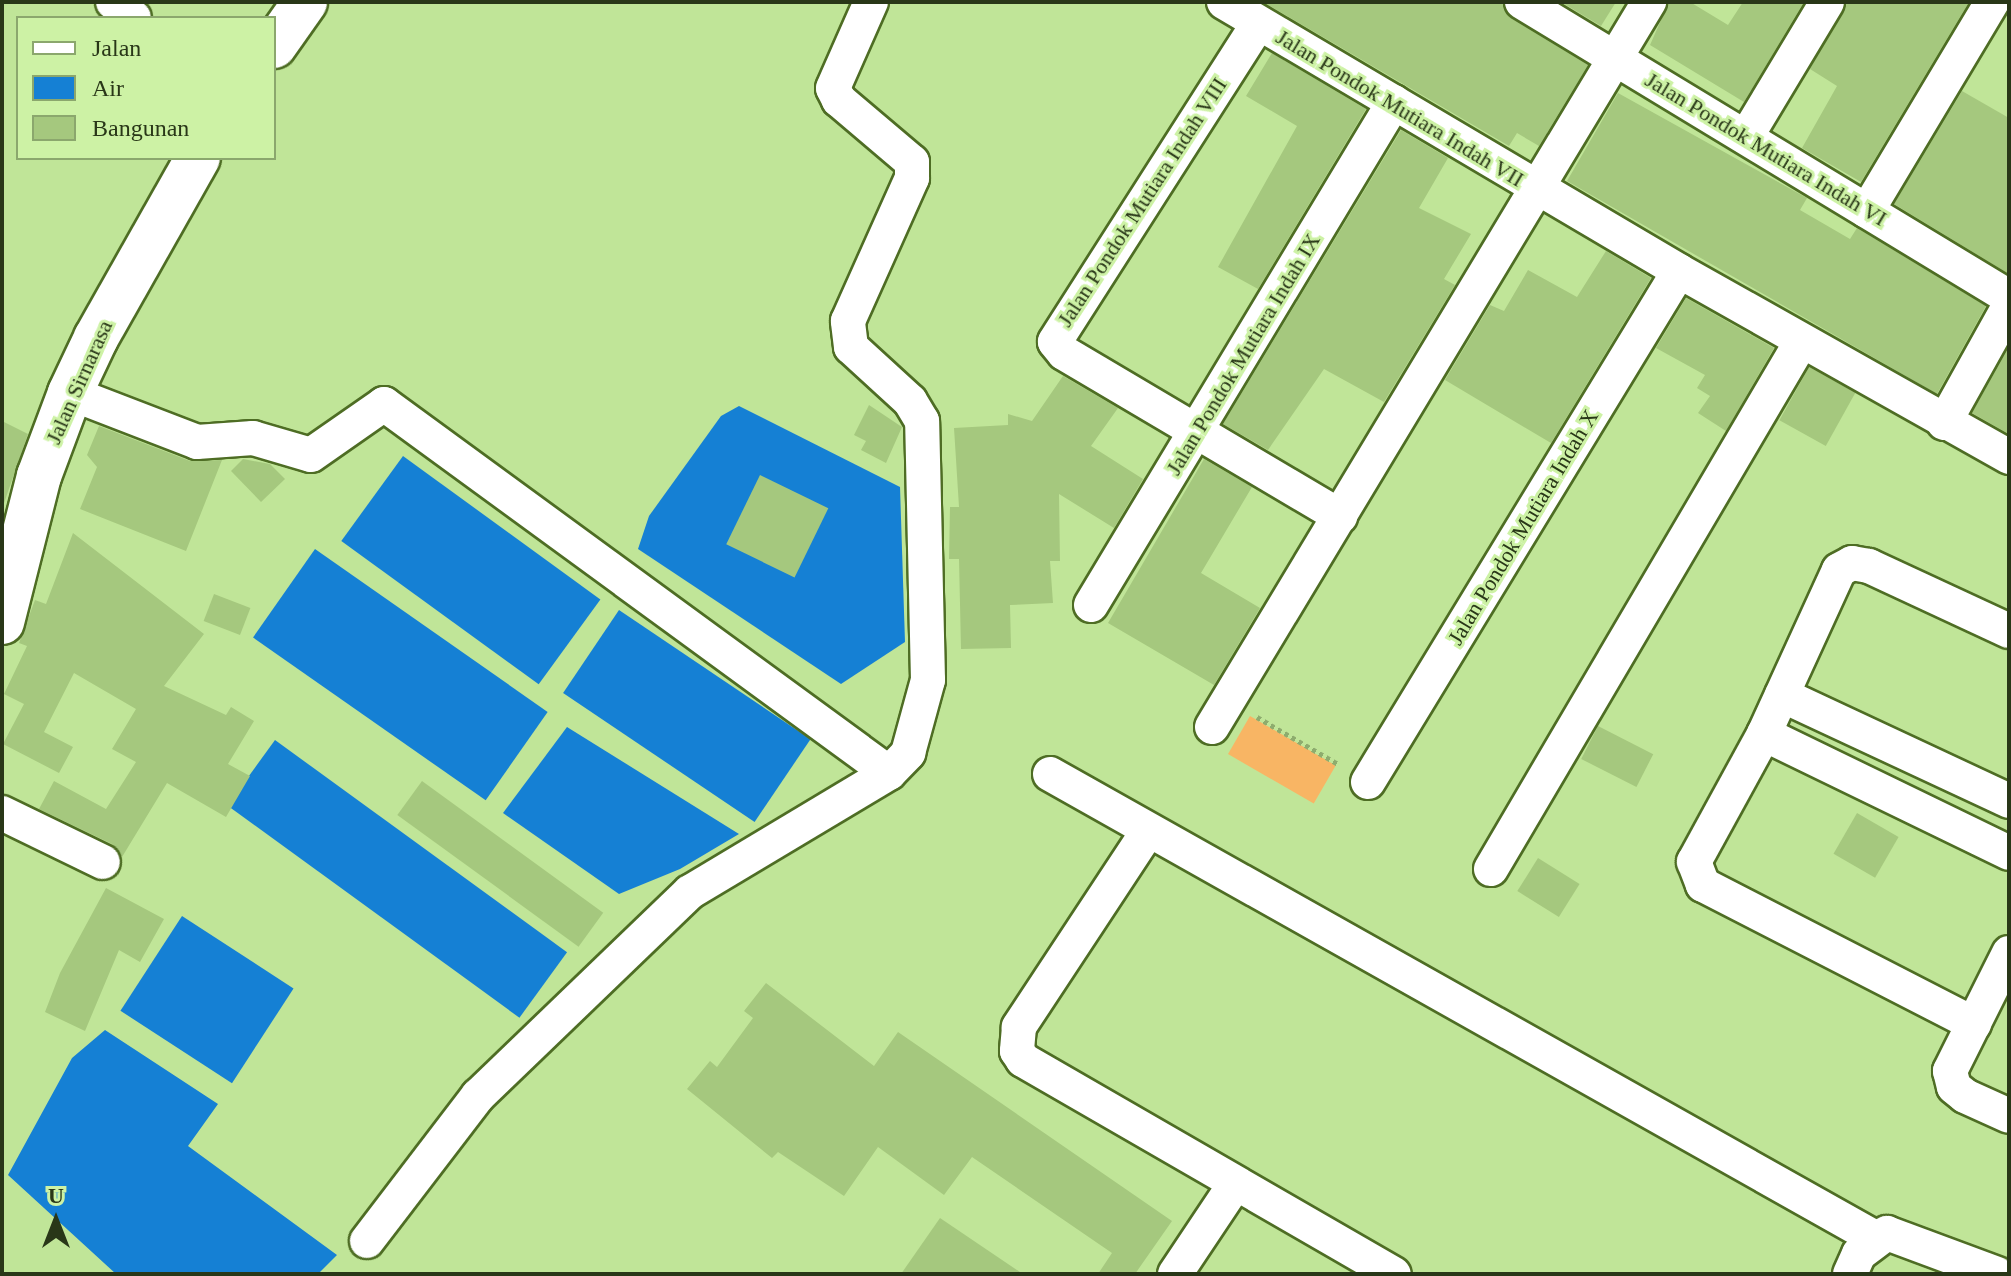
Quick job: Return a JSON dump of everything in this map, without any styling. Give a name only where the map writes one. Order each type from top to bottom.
[{"type":"street","points":[[113,2],[131,16]]},
{"type":"street","points":[[276,43],[305,2]]},
{"type":"street","points":[[367,1241],[478,1096],[690,892],[889,773],[908,753],[928,680],[922,421],[910,401],[851,347],[848,321],[912,178],[907,156],[839,100],[833,88],[871,2]]},
{"type":"street","name":"Jalan Pondok Mutiara Indah VII","points":[[1224,2],[1801,342],[2009,457]]},
{"type":"street","name":"Jalan Pondok Mutiara Indah VI","points":[[1522,2],[2009,297]]},
{"type":"street","points":[[1220,714],[1649,2]]},
{"type":"street","points":[[1746,137],[1827,2]]},
{"type":"street","points":[[1867,211],[1992,2]]},
{"type":"street","name":"Jalan Pondok Mutiara Indah VIII","points":[[1258,24],[1055,342],[1064,353],[1340,516]]},
{"type":"street","name":"Jalan Pondok Mutiara Indah IX","points":[[1091,605],[1394,102]]},
{"type":"street","name":"Jalan Sirnarasa","points":[[2,622],[9,572],[39,476],[70,393],[96,338],[197,160]]},
{"type":"street","name":"Jalan Pondok Mutiara Indah X","points":[[1368,782],[1679,271]]},
{"type":"street","points":[[1944,423],[2009,306]]},
{"type":"street","points":[[1491,869],[1801,342]]},
{"type":"street","points":[[70,393],[197,442],[253,438],[311,455],[384,404],[889,773]]},
{"type":"street","points":[[1974,1024],[1703,885],[1696,875],[1694,862],[1764,734],[1839,570],[1852,563],[1869,566],[2009,631]]},
{"type":"street","points":[[1782,695],[2009,801]]},
{"type":"street","points":[[1764,734],[2009,853]]},
{"type":"street","points":[[1050,774],[1875,1238]]},
{"type":"street","points":[[2,813],[103,862]]},
{"type":"street","points":[[1148,831],[1019,1027],[1017,1051],[1023,1060],[1394,1274]]},
{"type":"street","points":[[2009,953],[1950,1071],[1954,1087],[2009,1116]]},
{"type":"street","points":[[1175,1274],[1235,1184]]},
{"type":"street","points":[[1850,1274],[1875,1238],[1887,1233],[1908,1238],[1997,1274]]},
{"type":"path","points":[[1220,714],[1368,782]]},
{"type":"shaded area","points":[[1250,716],[1336,766],[1314,804],[1228,754]]},
{"type":"water","points":[[739,406],[900,487],[905,642],[841,684],[638,549],[649,516],[721,416]]},
{"type":"water","points":[[403,456],[600,599],[539,684],[341,541]]},
{"type":"water","points":[[315,549],[548,712],[486,800],[253,637]]},
{"type":"water","points":[[619,610],[811,739],[755,822],[563,693]]},
{"type":"water","points":[[567,727],[739,834],[680,869],[619,894],[503,813]]},
{"type":"water","points":[[275,740],[567,952],[519,1018],[227,806]]},
{"type":"water","points":[[182,916],[294,988],[232,1083],[120,1011]]},
{"type":"water","points":[[105,1030],[218,1104],[188,1146],[337,1255],[318,1274],[116,1274],[8,1175],[72,1058]]},
{"type":"building","points":[[1263,2],[1502,2],[1512,19],[1588,65],[1539,146],[1517,133],[1509,146]]},
{"type":"building","points":[[1561,2],[1616,2],[1601,26]]},
{"type":"building","points":[[1669,2],[1690,2],[1728,25],[1743,2],[1804,2],[1744,102],[1650,45]]},
{"type":"building","points":[[1847,2],[1969,2],[1861,182],[1802,148],[1837,86],[1810,69]]},
{"type":"building","points":[[1272,53],[1366,109],[1258,289],[1218,267],[1297,126],[1246,96]]},
{"type":"building","points":[[1962,91],[2009,118],[2009,274],[1894,204]]},
{"type":"building","points":[[1618,93],[1807,198],[1800,210],[1850,239],[1857,228],[1986,306],[1937,394],[1567,181]]},
{"type":"building","points":[[1401,130],[1448,158],[1419,208],[1471,234],[1444,279],[1455,285],[1384,402],[1324,369],[1268,450],[1223,424]]},
{"type":"building","points":[[1606,251],[1651,278],[1551,443],[1445,380],[1490,305],[1504,311],[1528,270],[1577,297]]},
{"type":"building","points":[[1686,298],[1774,348],[1726,431],[1698,413],[1710,396],[1697,388],[1705,375],[1656,348]]},
{"type":"building","points":[[2009,347],[2009,434],[1972,413]]},
{"type":"building","points":[[1809,367],[1855,393],[1826,446],[1779,420]]},
{"type":"building","points":[[1063,376],[1118,408],[1091,446],[1143,479],[1114,528],[1059,494],[1060,561],[1050,561],[1053,603],[1010,605],[1011,648],[961,649],[959,559],[949,559],[950,507],[959,507],[954,428],[1008,425],[1008,414],[1032,421]]},
{"type":"building","points":[[869,405],[902,427],[886,463],[861,450],[866,441],[854,435]]},
{"type":"building","points":[[2,421],[28,434],[2,509]]},
{"type":"building","points":[[99,426],[190,461],[222,460],[186,551],[80,509],[97,467],[87,455]]},
{"type":"building","points":[[243,459],[270,464],[285,479],[261,502],[231,471]]},
{"type":"building","points":[[1204,459],[1252,487],[1201,573],[1260,608],[1214,685],[1108,623]]},
{"type":"building","points":[[760,475],[828,508],[795,578],[726,544]]},
{"type":"building","points":[[73,533],[204,634],[164,686],[226,715],[231,707],[254,721],[228,764],[250,776],[226,817],[167,783],[122,857],[112,844],[39,809],[54,781],[106,809],[136,762],[112,749],[136,709],[74,673],[44,732],[73,747],[59,773],[3,744],[24,704],[4,694],[27,646],[19,643],[35,600],[46,604]]},
{"type":"building","points":[[214,594],[250,608],[240,635],[204,621]]},
{"type":"building","points":[[1598,726],[1653,754],[1636,787],[1581,759]]},
{"type":"building","points":[[422,781],[603,913],[579,947],[397,815]]},
{"type":"building","points":[[1857,813],[1899,837],[1875,878],[1834,854]]},
{"type":"building","points":[[1538,858],[1580,884],[1559,917],[1517,891]]},
{"type":"building","points":[[106,888],[164,919],[140,962],[119,950],[85,1031],[45,1012],[60,973]]},
{"type":"building","points":[[766,983],[874,1066],[898,1032],[1172,1221],[1135,1274],[1098,1274],[1112,1253],[972,1157],[944,1195],[878,1147],[844,1196],[778,1152],[772,1158],[687,1089],[710,1061],[717,1067],[753,1018],[744,1011]]},
{"type":"building","points":[[940,1218],[1023,1274],[901,1274]]}]
